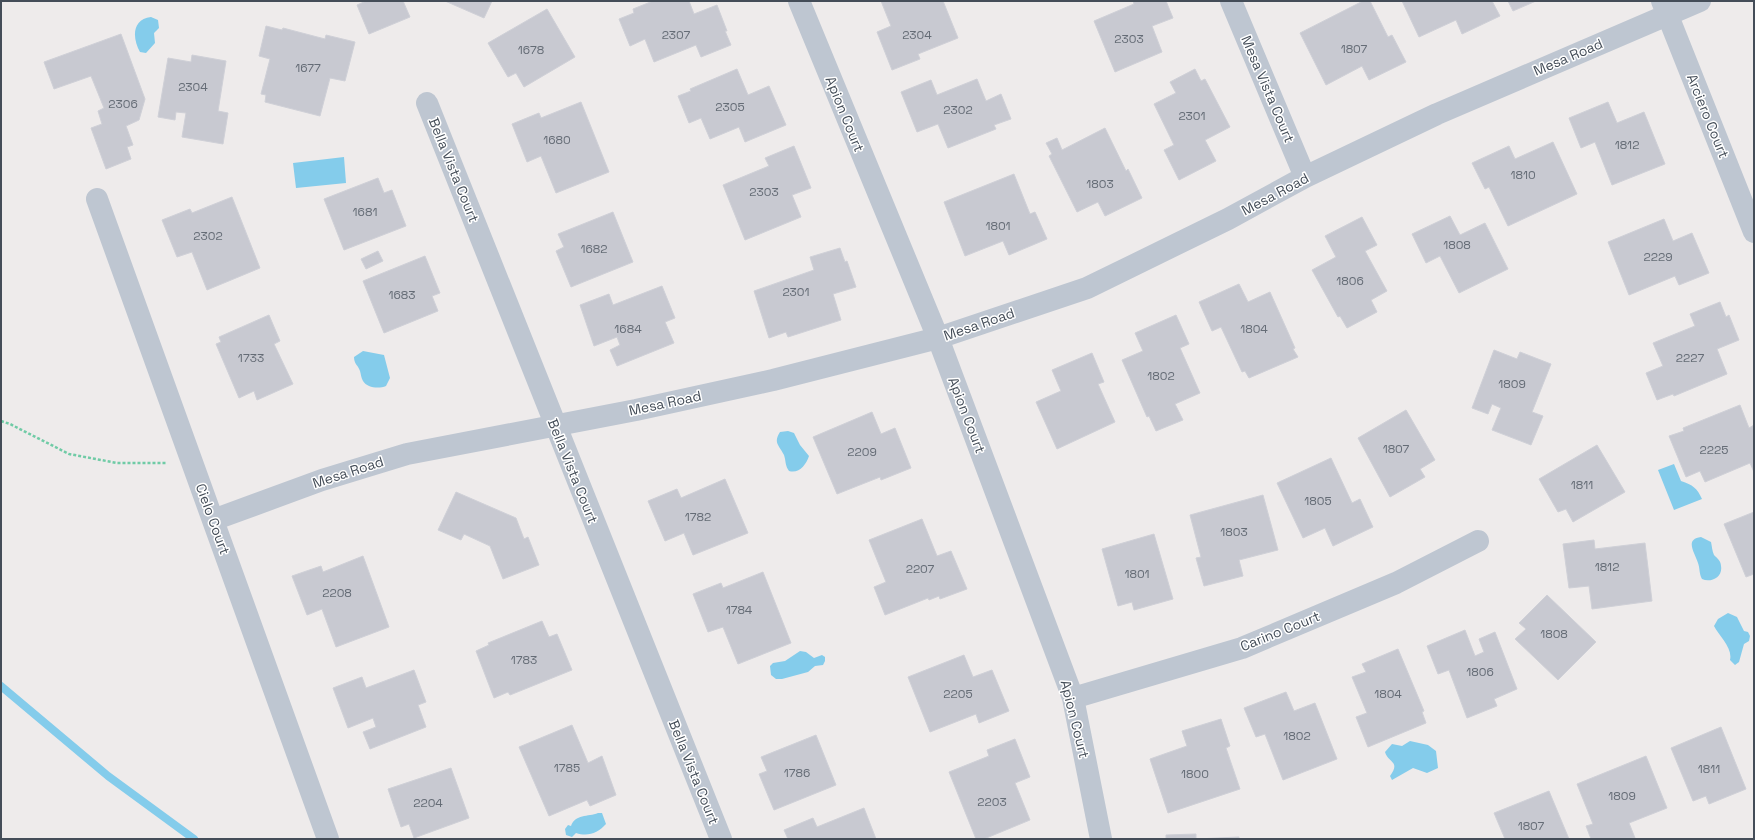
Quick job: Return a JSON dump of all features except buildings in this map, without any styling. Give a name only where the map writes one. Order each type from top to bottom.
[{"type":"street","name":"Apion Court","points":[[799,1],[938,338],[1073,698],[1101,839]]},
{"type":"street","name":"Mesa Vista Court","points":[[1230,1],[1305,177]]},
{"type":"street","name":"Mesa Road","points":[[213,520],[322,480],[407,454],[554,424],[636,410],[773,380],[938,338],[1087,288],[1228,219],[1305,177],[1436,114],[1665,8],[1700,1]]},
{"type":"street","name":"Arciero Court","points":[[1665,8],[1754,232]]},
{"type":"street","name":"Bella Vista Court","points":[[428,103],[554,424],[721,839]]},
{"type":"street","name":"Cielo Court","points":[[97,199],[328,839]]},
{"type":"street","name":"Carino Court","points":[[1073,698],[1242,648],[1396,583],[1478,541]]},
{"type":"path","points":[[1,421],[10,424],[69,454],[117,463],[192,463]]},
{"type":"water","points":[[151,17],[158,20],[159,28],[154,33],[155,43],[146,53],[140,52],[137,47],[135,30],[140,21]]},
{"type":"water","points":[[344,157],[346,183],[296,188],[293,163]]},
{"type":"water","points":[[363,351],[384,355],[390,378],[386,386],[373,387],[367,385],[363,381],[354,357]]},
{"type":"water","points":[[788,431],[794,433],[800,445],[809,456],[802,468],[793,472],[789,471],[784,455],[777,441],[780,432]]},
{"type":"water","points":[[1674,464],[1681,481],[1694,487],[1702,499],[1674,510],[1658,470]]},
{"type":"water","points":[[1701,537],[1711,542],[1714,555],[1721,564],[1720,573],[1712,580],[1702,579],[1699,565],[1692,547],[1693,540]]},
{"type":"water","points":[[1728,613],[1737,617],[1744,631],[1748,632],[1750,636],[1749,641],[1744,644],[1739,662],[1735,665],[1730,660],[1728,647],[1714,626],[1718,619]]},
{"type":"water","points":[[800,651],[806,652],[814,658],[822,655],[825,657],[823,665],[815,666],[808,672],[782,679],[776,679],[771,675],[770,666],[773,663],[785,661]]},
{"type":"water","points":[[1410,741],[1428,745],[1436,751],[1438,768],[1427,773],[1413,768],[1392,780],[1390,776],[1394,765],[1385,752],[1392,744],[1402,746]]},
{"type":"water","points":[[602,813],[606,824],[600,830],[585,835],[576,833],[572,837],[566,835],[565,829],[568,825],[571,826],[576,819],[582,816]]},
{"type":"waterway","points":[[1,686],[108,776],[194,839]]}]
